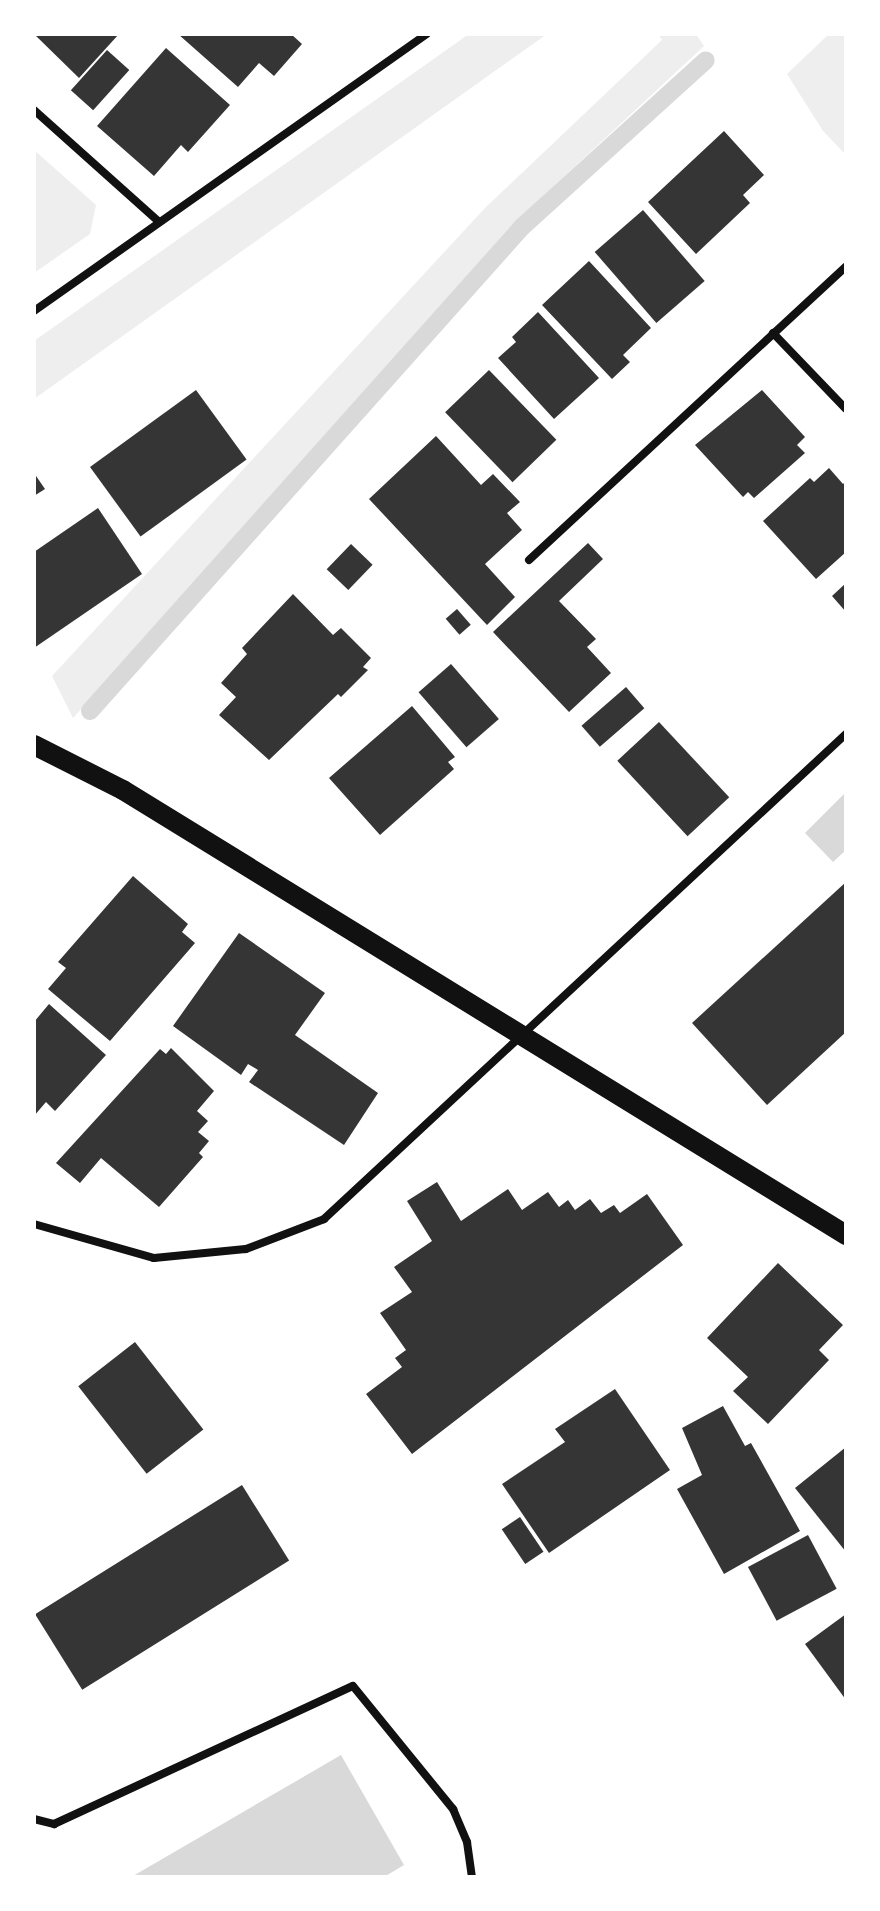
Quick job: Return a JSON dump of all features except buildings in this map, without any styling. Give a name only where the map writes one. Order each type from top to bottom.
[{"type":"main road","points":[[40,748],[123,790],[526,1033],[846,1235]]},
{"type":"street","points":[[34,311],[427,34]]},
{"type":"street","points":[[34,110],[158,221]]},
{"type":"street","points":[[529,560],[846,266]]},
{"type":"street","points":[[773,333],[846,409]]},
{"type":"street","points":[[34,1224],[154,1258],[246,1249],[324,1219],[846,734]]},
{"type":"street","points":[[34,1819],[54,1824],[353,1686],[453,1809],[467,1842],[472,1877]]},
{"type":"shaded area","points":[[469,34],[547,34],[34,399],[34,341]]},
{"type":"shaded area","points":[[658,34],[696,34],[704,46],[511,226],[73,718],[52,676],[485,208],[662,40]]},
{"type":"shaded area","points":[[829,34],[846,34],[846,155],[823,131],[787,74]]},
{"type":"shaded area","points":[[34,150],[96,205],[90,234],[34,273]]},
{"type":"shaded area","points":[[846,792],[846,850],[833,862],[805,833]]},
{"type":"shaded area","points":[[341,1755],[404,1865],[384,1877],[133,1876]]},
{"type":"waterway","points":[[90,711],[522,227],[706,60]]}]
